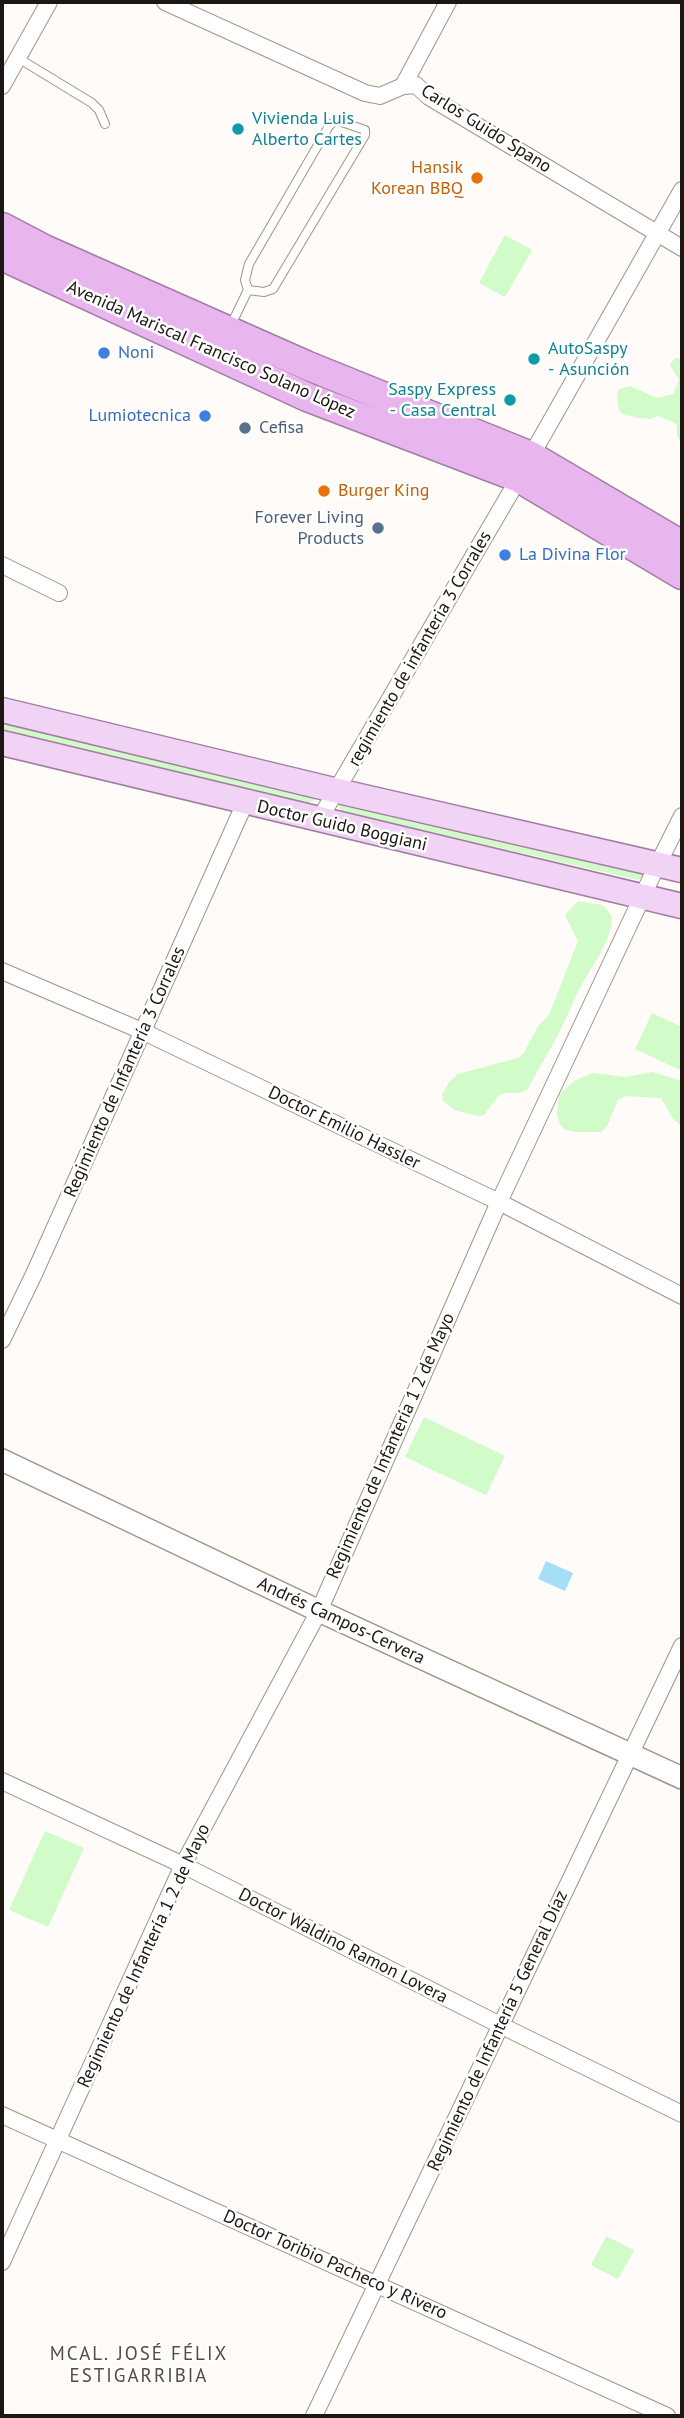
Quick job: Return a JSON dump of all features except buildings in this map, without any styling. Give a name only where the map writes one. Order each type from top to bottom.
[{"type":"highway","name":"Avenida Mariscal Francisco Solano López","points":[[2,227],[44,249],[306,365],[525,467],[682,545]]},
{"type":"highway","points":[[2,237],[44,249]]},
{"type":"highway","name":"Avenida Mariscal Francisco Solano López","points":[[2,256],[307,397],[525,467],[682,575]]},
{"type":"main road","name":"Doctor Guido Boggiani","points":[[2,710],[682,870]]},
{"type":"main road","name":"Doctor Guido Boggiani","points":[[2,743],[682,906]]},
{"type":"street","points":[[2,86],[49,2]]},
{"type":"street","name":"Carlos Guido Spano","points":[[165,2],[365,93],[380,96],[403,86],[416,85],[429,97],[682,248]]},
{"type":"street","points":[[403,86],[447,2]]},
{"type":"street","name":"regimiento de infanteria 3 Corrales","points":[[319,820],[525,467],[682,190]]},
{"type":"street","points":[[2,565],[59,593]]},
{"type":"street","name":"Regimiento de Infantería 3 Corrales","points":[[2,1340],[245,803]]},
{"type":"street","name":"Regimiento de Infantería 1 2 de Mayo","points":[[2,2262],[183,1865],[318,1611],[499,1202],[682,816]]},
{"type":"street","name":"Doctor Emilio Hassler","points":[[2,971],[142,1031],[499,1202],[682,1296]]},
{"type":"street","name":"Andrés Campos-Cervera","points":[[2,1460],[318,1611],[682,1778]]},
{"type":"street","name":"Regimiento de Infantería 5 General Díaz","points":[[314,2416],[682,1646]]},
{"type":"street","name":"Doctor Waldino Ramon Lovera","points":[[2,1781],[183,1865],[682,2114]]},
{"type":"street","name":"Doctor Toribio Pacheco y Rivero","points":[[2,2115],[667,2416]]},
{"type":"lane","points":[[18,58],[92,103],[99,110],[105,124]]},
{"type":"lane","points":[[229,331],[248,290],[245,280],[249,264],[333,120],[365,130],[365,135],[273,289],[264,292],[248,290]]},
{"type":"green space","points":[[505,235],[532,250],[505,297],[479,283]]},
{"type":"green space","points":[[678,358],[682,361],[682,445],[675,423],[658,416],[651,419],[623,414],[619,411],[617,396],[619,389],[630,386],[657,398],[673,394],[679,380],[670,365]]},
{"type":"green space","points":[[2,716],[317,794],[315,800],[306,804],[2,731]]},
{"type":"green space","points":[[340,799],[646,871],[644,877],[638,880],[341,811],[338,804]]},
{"type":"green space","points":[[578,901],[602,905],[612,917],[610,932],[527,1090],[498,1096],[484,1115],[477,1116],[455,1110],[443,1101],[442,1094],[450,1081],[458,1074],[518,1058],[524,1053],[538,1026],[549,1015],[578,941],[565,915]]},
{"type":"green space","points":[[652,1013],[682,1027],[682,1071],[635,1049]]},
{"type":"green space","points":[[652,1072],[682,1081],[682,1126],[673,1119],[661,1098],[626,1096],[618,1100],[607,1126],[601,1132],[575,1132],[565,1130],[560,1124],[557,1115],[559,1095],[574,1081],[592,1073],[625,1077]]},
{"type":"green space","points":[[424,1417],[505,1456],[486,1495],[405,1457]]},
{"type":"green space","points":[[45,1831],[84,1848],[48,1927],[9,1910]]},
{"type":"green space","points":[[606,2236],[634,2250],[618,2279],[591,2265]]},
{"type":"water","points":[[546,1561],[573,1573],[565,1591],[538,1579]]},
{"type":"place","name":"Vivienda Luis Alberto Cartes","points":[[238,129]]},
{"type":"place","name":"Hansik Korean BBQ","points":[[477,178]]},
{"type":"place","name":"Noni","points":[[104,353]]},
{"type":"place","name":"AutoSaspy - Asunción","points":[[534,359]]},
{"type":"place","name":"Saspy Express - Casa Central","points":[[510,400]]},
{"type":"place","name":"Lumiotecnica","points":[[205,416]]},
{"type":"place","name":"Cefisa","points":[[245,428]]},
{"type":"place","name":"Burger King","points":[[324,491]]},
{"type":"place","name":"Forever Living Products","points":[[378,528]]},
{"type":"place","name":"La Divina Flor","points":[[505,555]]},
{"type":"district","name":"MCAL. JOSÉ FÉLIX ESTIGARRIBIA","points":[[139,2366]]}]
